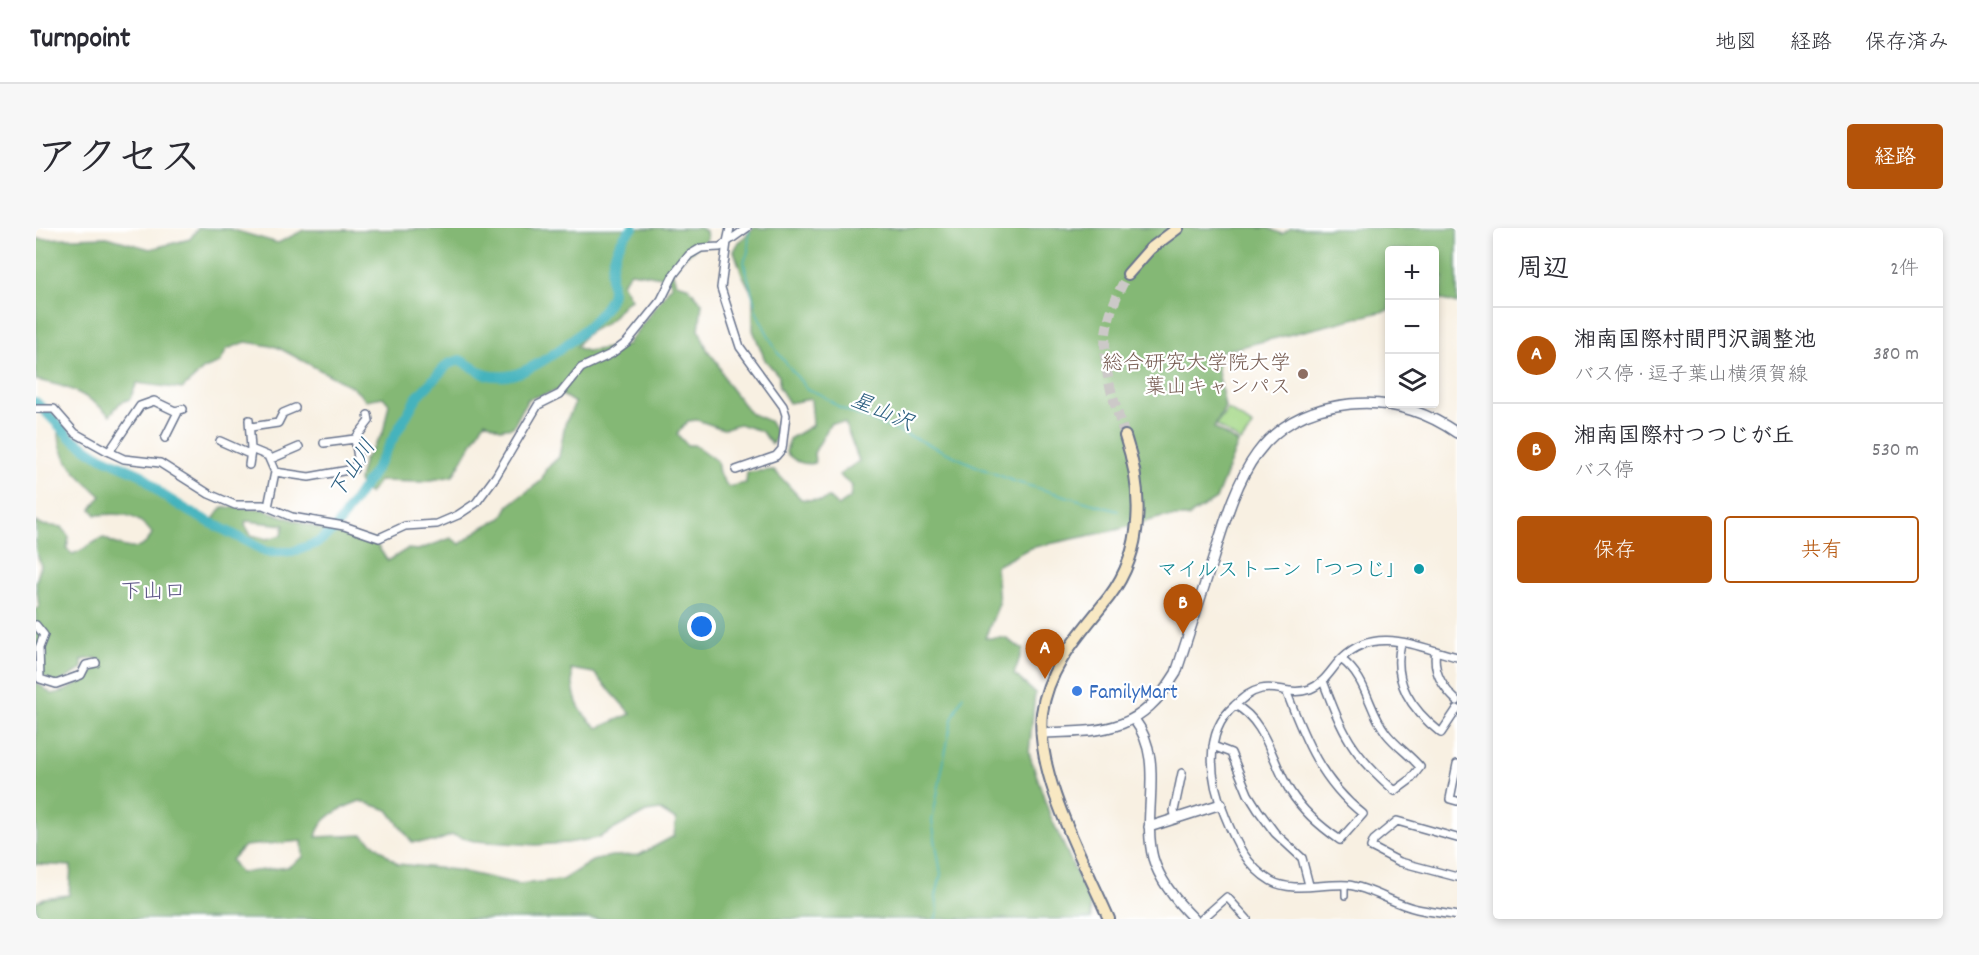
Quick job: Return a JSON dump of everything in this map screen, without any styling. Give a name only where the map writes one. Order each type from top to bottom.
[{"type":"main road","points":[[1128,274],[1150,249],[1178,228]]},
{"type":"main road","points":[[1109,919],[1053,789],[1042,750],[1041,733],[1047,690],[1056,669],[1067,649],[1111,594],[1122,576],[1132,550],[1138,520],[1138,490],[1135,466],[1125,436]]},
{"type":"street","points":[[730,228],[721,288],[740,347],[783,406],[786,415],[782,449],[776,456],[736,470]]},
{"type":"street","points":[[37,409],[53,409],[75,433],[109,452],[124,459],[160,463],[209,494],[235,505],[268,507],[292,517],[344,526],[379,538],[405,526],[437,524],[467,510],[476,503],[496,476],[538,405],[560,394],[581,368],[611,354],[627,342],[661,300],[674,274],[694,250],[720,247],[747,228]]},
{"type":"street","points":[[109,452],[144,403],[154,400],[181,410],[165,438]]},
{"type":"street","points":[[1041,733],[1106,730],[1134,719],[1164,692],[1176,673],[1234,491],[1257,453],[1277,432],[1313,412],[1332,406],[1371,403],[1389,404],[1425,413],[1457,433]]},
{"type":"street","points":[[249,465],[252,451],[250,424],[278,423],[283,413],[296,408]]},
{"type":"street","points":[[324,443],[355,439],[369,422],[368,415]]},
{"type":"street","points":[[275,472],[309,477],[354,469],[358,458],[355,439]]},
{"type":"street","points":[[220,441],[248,453],[252,451],[271,459],[300,447]]},
{"type":"street","points":[[268,507],[275,472],[271,459]]},
{"type":"street","points":[[36,625],[44,635],[39,648],[40,679],[56,684],[81,675],[86,665],[96,663]]},
{"type":"street","points":[[1457,657],[1388,639],[1369,640],[1341,659],[1323,681],[1306,690],[1287,693],[1269,688],[1252,692],[1235,705],[1219,724],[1213,746],[1214,773],[1221,804],[1232,833],[1258,873],[1280,885],[1345,885],[1361,888],[1417,909],[1457,916]]},
{"type":"street","points":[[1401,643],[1398,671],[1403,688],[1414,709],[1441,733],[1457,709]]},
{"type":"street","points":[[1436,651],[1434,661],[1444,688],[1457,701]]},
{"type":"street","points":[[1323,681],[1351,748],[1395,791],[1410,780],[1420,767],[1388,735],[1374,714],[1361,679],[1354,668],[1341,659]]},
{"type":"street","points":[[1235,705],[1254,718],[1291,792],[1318,823],[1340,840],[1363,814],[1349,803],[1323,774],[1309,748],[1287,693]]},
{"type":"street","points":[[1134,719],[1149,748],[1153,769],[1149,827],[1154,860],[1160,875],[1182,907],[1194,919]]},
{"type":"street","points":[[1213,746],[1231,753],[1248,794],[1258,810],[1275,833],[1302,858],[1309,885]]},
{"type":"street","points":[[1457,764],[1450,799],[1457,801]]},
{"type":"street","points":[[1176,819],[1174,811],[1182,773]]},
{"type":"street","points":[[1149,827],[1221,804]]},
{"type":"street","points":[[1457,838],[1397,821],[1374,840],[1371,847],[1400,862],[1457,877]]},
{"type":"street","points":[[1345,885],[1345,896]]},
{"type":"street","points":[[1202,919],[1227,897],[1247,919]]},
{"type":"green space","points":[[198,228],[230,229],[278,243],[304,230],[700,228],[706,231],[707,239],[682,259],[672,271],[676,283],[687,286],[702,303],[699,330],[708,351],[717,362],[727,383],[750,413],[769,421],[778,435],[772,444],[761,431],[739,424],[723,429],[697,420],[688,421],[677,434],[687,445],[694,445],[717,461],[719,473],[728,487],[746,483],[747,472],[774,470],[801,499],[822,501],[828,497],[838,506],[850,498],[852,486],[839,475],[859,461],[845,423],[831,423],[814,453],[815,463],[799,462],[786,453],[789,439],[813,425],[811,399],[789,403],[779,387],[779,376],[765,360],[753,330],[753,295],[734,251],[739,242],[754,228],[1268,228],[1282,234],[1291,228],[1457,228],[1457,304],[1440,299],[1444,277],[1439,276],[1439,246],[1385,246],[1385,311],[1220,352],[1218,371],[1225,407],[1214,428],[1238,443],[1216,499],[1188,517],[1163,517],[1116,530],[1030,548],[996,566],[999,604],[985,638],[1005,638],[1023,649],[1014,674],[1035,693],[1029,753],[1050,815],[1090,903],[1091,919],[61,919],[60,915],[37,917],[36,903],[44,898],[69,895],[71,866],[36,864],[36,682],[52,694],[59,693],[80,682],[102,661],[95,658],[82,660],[82,669],[57,684],[36,671],[36,610],[39,607],[36,582],[41,565],[36,551],[36,522],[41,525],[62,527],[69,537],[67,549],[72,554],[104,538],[124,547],[137,548],[148,540],[152,533],[140,521],[127,515],[96,515],[91,509],[101,496],[72,468],[62,451],[59,432],[99,459],[138,477],[172,505],[209,525],[222,507],[262,509],[320,529],[374,541],[388,561],[407,549],[418,550],[451,538],[460,544],[483,527],[502,518],[509,505],[541,481],[546,469],[559,457],[565,424],[575,403],[556,391],[528,399],[513,427],[500,429],[485,421],[453,476],[421,482],[379,481],[369,494],[358,482],[364,460],[383,433],[389,404],[383,397],[366,400],[352,387],[277,347],[246,342],[227,349],[220,363],[204,369],[182,389],[137,383],[130,399],[120,403],[110,415],[76,392],[36,380],[36,239],[107,237],[150,249],[190,239]],"holes":[[[631,272],[668,278],[672,285],[626,346],[586,351],[576,347],[585,336],[610,320],[631,299],[622,283]],[[246,521],[284,525],[282,535],[267,539],[251,535],[245,525]],[[571,669],[594,673],[631,714],[598,728],[580,709],[575,695]],[[360,801],[388,810],[412,842],[435,842],[452,835],[474,841],[536,845],[567,843],[598,838],[646,812],[660,810],[676,820],[674,836],[639,855],[611,856],[592,861],[562,880],[518,884],[456,870],[398,864],[363,835],[316,837],[327,818]],[[302,841],[303,857],[288,867],[240,873],[231,860],[244,846]]]},
{"type":"green space","points":[[1228,409],[1253,426],[1241,442],[1216,425]]},
{"type":"waterway","name":"下山川","points":[[36,402],[71,438],[97,455],[142,475],[161,494],[190,512],[267,552],[292,552],[317,543],[335,529],[375,470],[417,397],[448,364],[460,360],[491,376],[506,376],[533,367],[580,334],[604,309],[611,296],[611,270],[614,257],[620,243],[633,228]]},
{"type":"waterway","name":"星山沢","points":[[749,230],[748,252],[744,262],[757,313],[777,352],[807,389],[822,395],[840,408],[917,439],[980,468],[1016,482],[1118,511]]},
{"type":"waterway","points":[[935,919],[938,912],[936,896],[941,874],[932,821],[952,719],[963,695]]},
{"type":"tunnel","points":[[1125,436],[1107,373],[1105,354],[1109,317],[1128,274]]},
{"type":"place","name":"総合研究大学院大学 葉山キャンパス","points":[[1303,374]]},
{"type":"place","name":"マイルストーン「つつじ」","points":[[1419,569]]},
{"type":"place","name":"湘南国際村つつじが丘","points":[[1183,634]]},
{"type":"place","name":"湘南国際村間門沢調整池","points":[[1045,679]]},
{"type":"place","name":"FamilyMart","points":[[1077,691]]},
{"type":"district","name":"下山口","points":[[153,590]]}]
